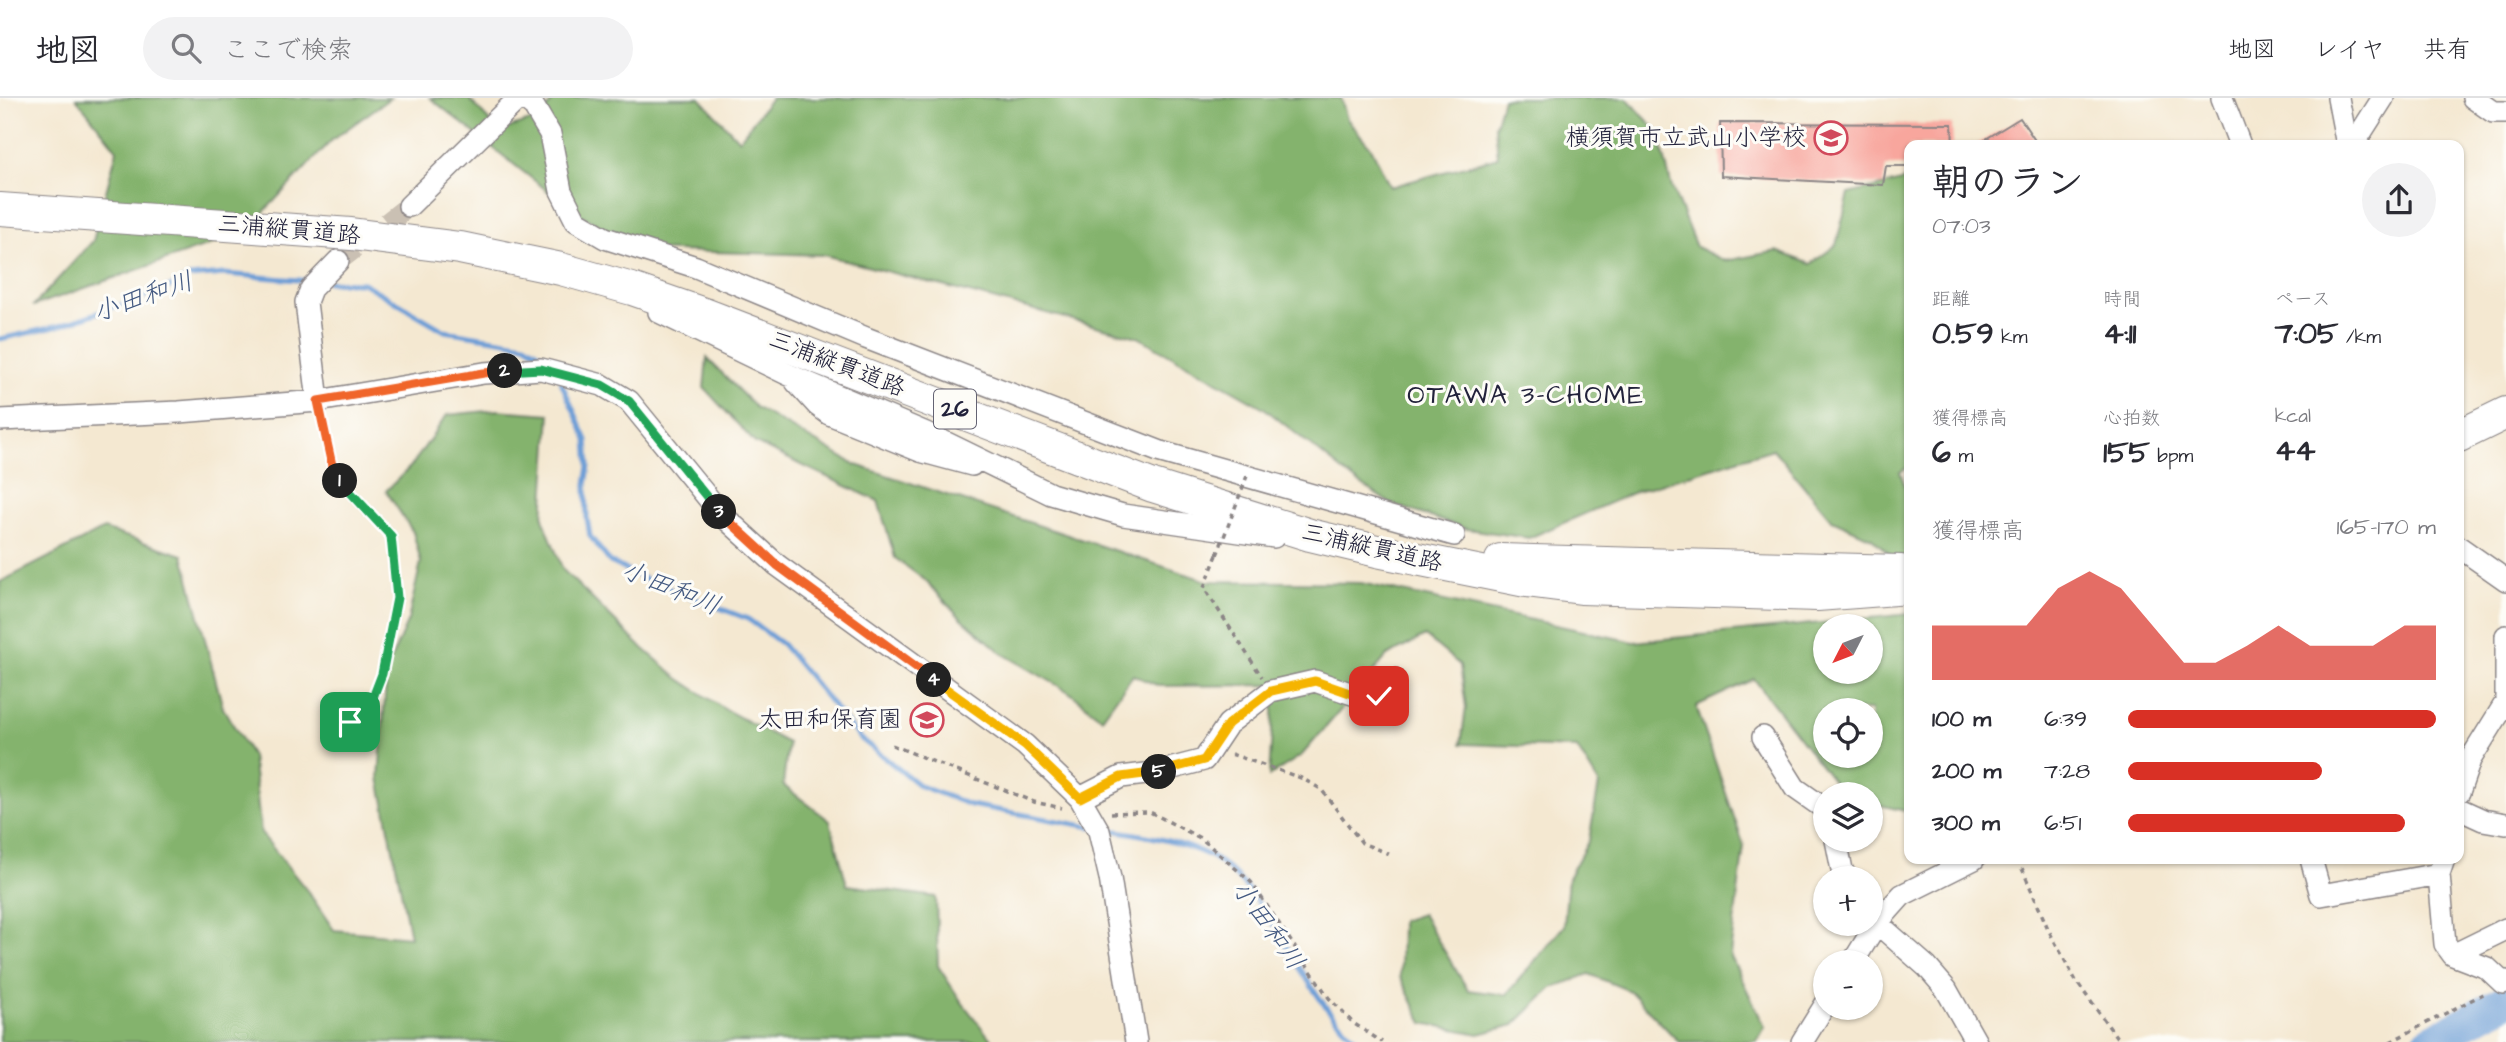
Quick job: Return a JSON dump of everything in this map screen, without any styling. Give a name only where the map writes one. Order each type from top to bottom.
[{"type":"highway","name":"三浦縦貫道路","points":[[1,204],[386,238],[508,257],[632,289],[773,339],[1197,501],[1310,535],[1526,581],[1581,588],[1817,595],[1904,588]]},
{"type":"highway","name":"三浦縦貫道路","points":[[1,204],[369,226],[550,255],[672,291],[1201,492],[1314,525],[1393,544],[1456,556],[1506,561],[1904,571]]},
{"type":"highway","points":[[2464,421],[2506,401]]},
{"type":"highway","points":[[2464,434],[2506,413]]},
{"type":"street","points":[[409,206],[521,98],[534,107],[550,134],[561,191],[576,221],[605,238],[696,267],[866,338],[1161,452],[1454,535]]},
{"type":"street","points":[[2221,98],[2238,140]]},
{"type":"street","points":[[2339,98],[2346,140]]},
{"type":"street","points":[[2356,140],[2383,98]]},
{"type":"street","points":[[2473,98],[2493,112],[2506,112]]},
{"type":"street","points":[[386,238],[628,299],[787,374],[926,433],[1051,494],[1123,515],[1241,531],[1395,563],[1442,564]]},
{"type":"street","points":[[318,401],[306,302],[311,289],[338,261]]},
{"type":"street","points":[[0,420],[179,412],[318,401],[484,373],[541,369],[602,385],[629,401],[722,515],[777,565],[1025,745],[1085,806],[1099,831],[1110,878],[1136,1042]]},
{"type":"street","points":[[2464,551],[2506,580]]},
{"type":"street","points":[[2464,777],[2470,760],[2506,702],[2506,636]]},
{"type":"street","points":[[1085,806],[1121,777],[1153,773],[1204,760],[1228,724],[1271,691],[1315,681],[1364,698],[1379,696],[1394,679]]},
{"type":"street","points":[[1763,737],[1795,788],[1813,801]]},
{"type":"street","points":[[2464,811],[2483,820],[2506,824]]},
{"type":"street","points":[[1883,911],[1902,895],[1964,864]]},
{"type":"street","points":[[2312,864],[2320,895],[2442,867],[2445,944],[2453,955],[2487,968],[2504,982]]},
{"type":"street","points":[[1883,924],[1946,989],[1976,1042]]},
{"type":"street","points":[[2453,955],[2506,929]]},
{"type":"street","points":[[1802,1042],[1816,1020]]},
{"type":"path","points":[[318,401],[333,470],[344,486],[391,536],[397,598],[393,626],[382,674],[372,700],[350,722]]},
{"type":"path","points":[[1247,477],[1204,588],[1271,691]]},
{"type":"path","points":[[892,745],[1034,802],[1150,812],[1202,839],[1251,882],[1329,998],[1353,1023],[1382,1042]]},
{"type":"path","points":[[1212,748],[1301,779],[1321,789],[1362,844],[1389,854]]},
{"type":"path","points":[[2020,864],[2049,931],[2076,981],[2120,1042]]},
{"type":"path","points":[[2390,1042],[2504,982]]},
{"type":"path","points":[[2500,1042],[2506,1039]]},
{"type":"green space","points":[[76,98],[390,98],[332,140],[244,233],[33,306],[93,241],[117,150]]},
{"type":"green space","points":[[430,98],[468,98],[499,131],[540,118],[555,98],[700,98],[739,140],[771,98],[1341,98],[1347,119],[1372,149],[1390,187],[1498,157],[1495,126],[1503,98],[1627,98],[1658,132],[1672,188],[1696,247],[1725,261],[1777,251],[1811,264],[1836,245],[1849,194],[1904,180],[1904,470],[1900,472],[1904,483],[1904,567],[1872,538],[1832,520],[1773,449],[1637,491],[1529,538],[1467,529],[1391,504],[1353,479],[1264,408],[1138,337],[824,255],[638,250],[564,204]]},
{"type":"green space","points":[[707,358],[755,407],[856,465],[1207,581],[1361,583],[1634,642],[1813,624],[1813,684],[1883,684],[1883,617],[1904,615],[1904,811],[1883,806],[1883,782],[1834,782],[1823,768],[1883,768],[1883,698],[1813,698],[1813,755],[1754,679],[1696,706],[1744,846],[1730,955],[1765,1027],[1757,1041],[1679,1042],[1630,991],[1589,974],[1552,988],[1514,1025],[1479,1034],[1423,1023],[1400,977],[1401,921],[1422,914],[1468,990],[1506,995],[1564,926],[1568,878],[1589,840],[1599,784],[1577,748],[1461,744],[1466,707],[1460,665],[1425,636],[1387,656],[1302,755],[1269,776],[1275,685],[1159,686],[1133,675],[1102,718],[1069,692],[1003,654],[958,615],[926,581],[895,558],[878,501],[755,443],[704,388]]},
{"type":"green space","points":[[497,410],[550,414],[543,518],[563,570],[638,644],[678,678],[726,710],[788,743],[783,785],[830,821],[847,885],[936,897],[938,966],[993,1042],[0,1042],[0,582],[104,529],[183,555],[223,708],[252,756],[261,833],[309,893],[334,930],[410,937],[379,778],[387,668],[408,620],[421,562],[413,532],[386,491],[412,465],[447,415]]},
{"type":"building","points":[[2020,118],[2035,140],[1984,140]]},
{"type":"building","points":[[1720,123],[1952,124],[1953,140],[1904,140],[1904,166],[1886,166],[1883,185],[1721,176]]},
{"type":"waterway","name":"小田和川","points":[[0,339],[59,326],[164,290],[189,277],[224,274],[311,281]]},
{"type":"waterway","name":"小田和川","points":[[328,282],[363,283],[445,331],[525,344],[551,360],[554,367]]},
{"type":"waterway","name":"小田和川","points":[[561,382],[587,440],[587,518],[590,536],[610,562],[649,581],[748,619],[782,644],[860,738],[920,786],[970,805],[1091,827]]},
{"type":"waterway","name":"小田和川","points":[[1104,829],[1183,845],[1208,855],[1226,867],[1259,904],[1329,1011],[1359,1042]]},
{"type":"waterway","name":"小田和川","points":[[2429,1042],[2506,1000]]},
{"type":"tunnel","points":[[338,261],[409,206]]},
{"type":"place","name":"横須賀市立武山小学校","points":[[1831,138]]},
{"type":"place","name":"太田和保育園","points":[[927,720]]},
{"type":"district","name":"OTAWA 3-CHOME","points":[[1526,395]]},
{"type":"route","points":[[350,722],[372,700],[382,674],[393,626],[397,598],[391,536],[344,486],[333,470],[318,401],[484,373],[541,369],[602,385],[629,401],[722,515],[777,565],[1025,745],[1080,798],[1121,777],[1153,773],[1204,760],[1228,724],[1271,691],[1315,681],[1364,698],[1379,696]]}]
